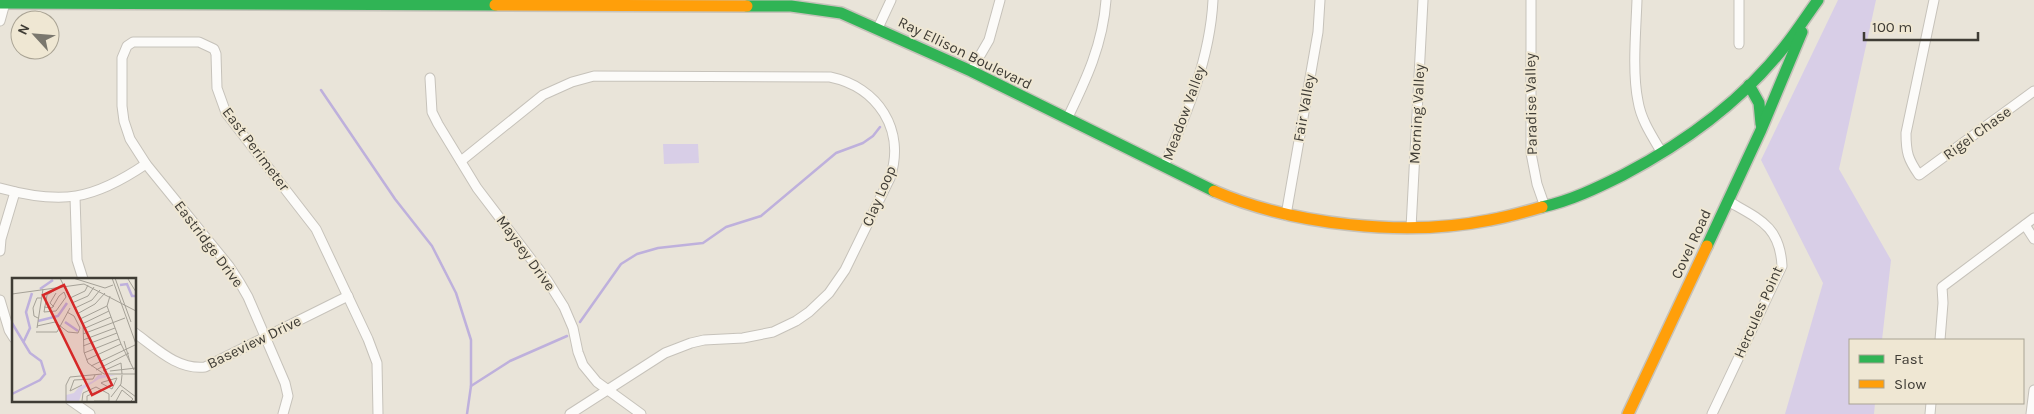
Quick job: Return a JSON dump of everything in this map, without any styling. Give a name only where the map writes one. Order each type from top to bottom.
[{"type":"street","points":[[878,28],[891,0]]},
{"type":"street","points":[[971,71],[989,40],[1000,0]]},
{"type":"street","points":[[1067,119],[1099,46],[1106,0]]},
{"type":"street","name":"Meadow Valley","points":[[1164,166],[1185,118],[1202,70],[1213,0]]},
{"type":"street","name":"Fair Valley","points":[[1286,215],[1318,32],[1320,0]]},
{"type":"street","name":"Morning Valley","points":[[1411,228],[1423,0]]},
{"type":"street","name":"Paradise Valley","points":[[1531,0],[1532,166],[1545,207]]},
{"type":"street","points":[[1637,0],[1636,82],[1638,101],[1646,124],[1662,153]]},
{"type":"street","points":[[1739,44],[1740,0]]},
{"type":"street","name":"Ray Ellison Boulevard","points":[[4,2],[791,3],[841,12],[878,28],[971,71],[1216,192],[1286,215],[1333,222],[1411,228],[1485,221],[1545,207],[1634,171],[1698,128],[1749,85],[1783,49],[1818,0]]},
{"type":"street","name":"Rigel Chase","points":[[1934,0],[1906,133],[1908,156],[1919,176],[2034,91]]},
{"type":"street","points":[[0,21],[4,2]]},
{"type":"street","points":[[1761,130],[1810,12]]},
{"type":"street","name":"East Perimeter","points":[[146,164],[130,139],[124,121],[122,106],[122,58],[127,46],[133,42],[140,41],[198,42],[211,46],[216,54],[217,88],[226,113],[316,229],[368,339],[377,363],[378,414]]},
{"type":"street","name":"Clay Loop","points":[[461,161],[543,95],[572,82],[594,76],[830,78],[861,88],[870,95],[886,116],[894,138],[895,150],[890,178],[838,283],[819,303],[796,321],[773,332],[744,338],[704,340],[665,353],[570,414]]},
{"type":"street","name":"Maysey Drive","points":[[430,78],[432,112],[478,188],[548,280],[564,307],[573,328],[583,365],[597,382],[641,414]]},
{"type":"street","name":"Covel Road","points":[[1628,414],[1761,130],[1762,110],[1758,99],[1749,85]]},
{"type":"street","points":[[0,188],[42,198],[75,197],[116,184],[146,164]]},
{"type":"street","name":"Eastridge Drive","points":[[146,164],[229,266],[248,297],[285,383],[288,396],[283,414]]},
{"type":"street","points":[[0,251],[15,192]]},
{"type":"street","points":[[75,197],[77,260],[83,278]]},
{"type":"street","name":"Hercules Point","points":[[1712,414],[1782,266],[1781,249],[1776,237],[1767,225],[1728,201]]},
{"type":"street","points":[[1940,339],[1944,304],[1942,287],[2034,218]]},
{"type":"street","points":[[2024,225],[2034,239]]},
{"type":"street","name":"Baseview Drive","points":[[136,334],[178,363],[199,368],[211,364],[348,296]]},
{"type":"street","points":[[0,300],[12,335]]},
{"type":"street","points":[[2031,414],[2034,390]]},
{"type":"street","points":[[73,402],[90,414]]},
{"type":"shaded area","points":[[1838,0],[1876,0],[1839,169],[1891,260],[1882,339],[1849,339],[1849,404],[1875,404],[1874,414],[1785,414],[1823,283],[1761,160]]},
{"type":"shaded area","points":[[663,144],[698,144],[699,163],[664,164]]},
{"type":"waterway","points":[[321,90],[395,199],[432,246],[456,293],[471,340],[471,386],[467,414]]},
{"type":"waterway","points":[[580,322],[621,264],[637,254],[658,248],[703,243],[726,227],[761,216],[836,153],[863,143],[873,136],[880,127]]},
{"type":"waterway","points":[[471,386],[510,361],[567,336]]},
{"type":"traffic: fast","points":[[1542,207],[1573,198],[1623,175],[1690,135],[1731,103],[1750,85],[1789,40],[1818,0]]},
{"type":"traffic: fast","points":[[0,3],[495,5]]},
{"type":"traffic: fast","points":[[747,6],[791,6],[841,13],[971,71],[1214,191]]},
{"type":"traffic: fast","points":[[1707,246],[1761,130],[1802,32]]},
{"type":"traffic: fast","points":[[1749,85],[1759,103],[1761,124]]},
{"type":"traffic: slow","points":[[495,5],[747,6]]},
{"type":"traffic: slow","points":[[1214,191],[1245,203],[1314,220],[1386,227],[1457,225],[1490,220],[1542,207]]},
{"type":"traffic: slow","points":[[1628,414],[1707,246]]}]
